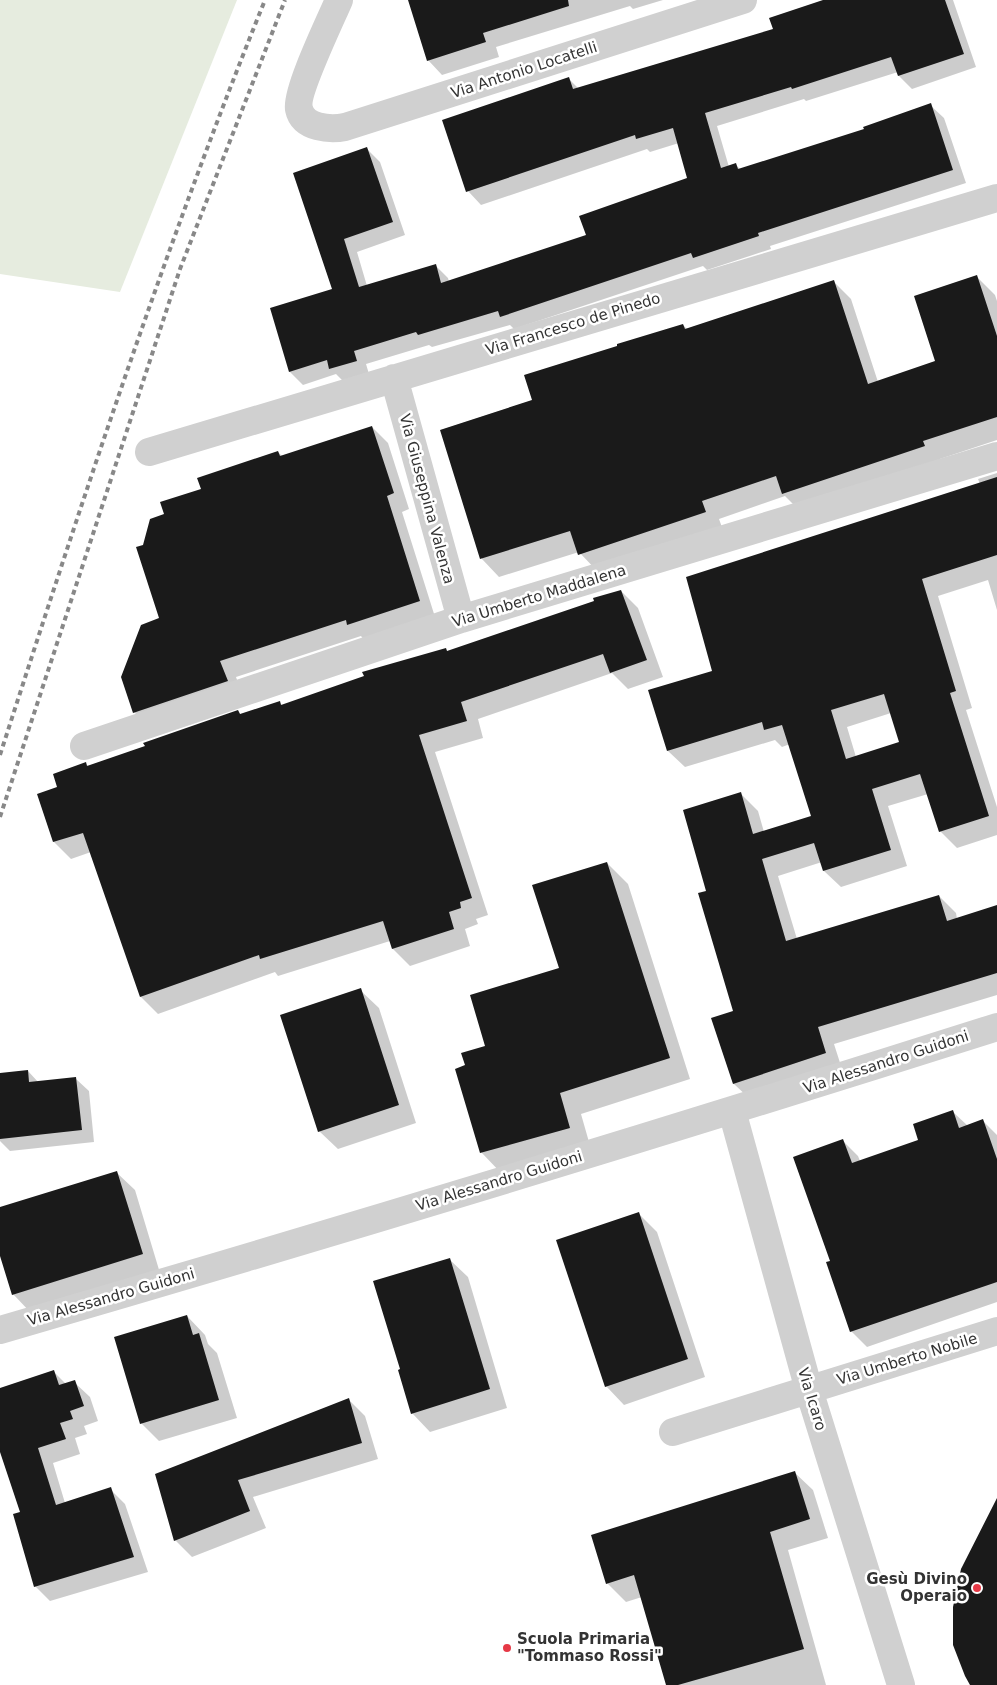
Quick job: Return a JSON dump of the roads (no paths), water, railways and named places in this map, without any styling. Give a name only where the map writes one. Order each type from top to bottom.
[{"type":"street","name":"Via Antonio Locatelli","points":[[339,0],[299,95],[299,110],[305,120],[311,124],[327,128],[345,127],[743,0]]},
{"type":"street","name":"Via Francesco de Pinedo","points":[[149,452],[997,198]]},
{"type":"street","name":"Via Giuseppina Valenza","points":[[394,378],[460,619]]},
{"type":"street","name":"Via Umberto Maddalena","points":[[84,746],[460,619],[997,456]]},
{"type":"street","name":"Via Alessandro Guidoni","points":[[0,1330],[732,1111],[997,1027]]},
{"type":"street","name":"Via Icaro","points":[[732,1111],[809,1390],[901,1685]]},
{"type":"street","name":"Via Umberto Nobile","points":[[673,1432],[997,1332]]},
{"type":"railway","points":[[0,755],[62,565],[159,280],[228,93],[265,0]]},
{"type":"railway","points":[[0,817],[180,269],[285,0]]},
{"type":"place","name":"Gesù Divino Operaio","points":[[977,1588]]},
{"type":"place","name":"Scuola Primaria \"Tommaso Rossi\"","points":[[507,1648]]}]
